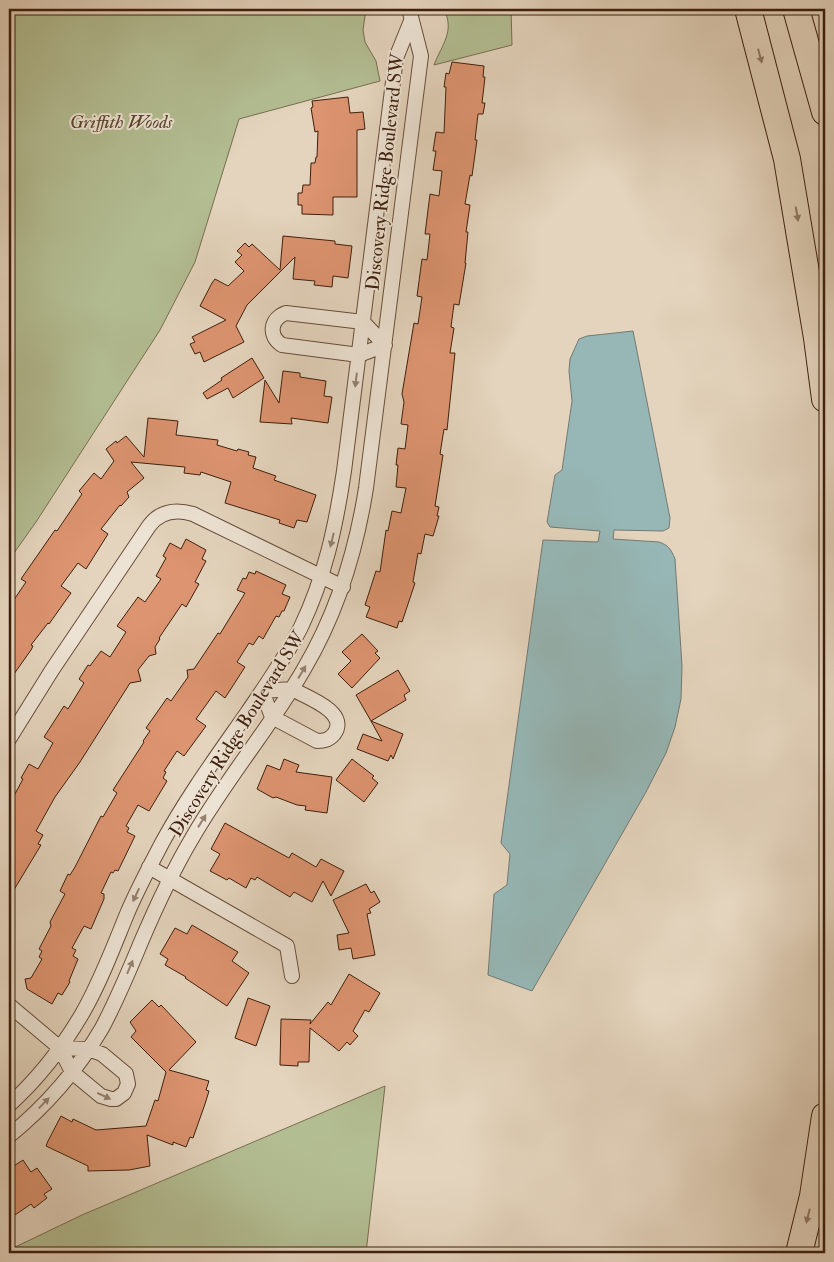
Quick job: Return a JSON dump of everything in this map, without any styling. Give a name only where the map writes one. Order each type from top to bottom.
[{"type":"highway","points":[[748,9],[787,159],[818,338],[825,399]]},
{"type":"highway","points":[[796,9],[825,112]]},
{"type":"highway","points":[[799,1253],[813,1196],[825,1116]]},
{"type":"street","name":"Discovery Ridge Boulevard SW","points":[[9,1105],[25,1090],[60,1048],[82,1014],[96,988],[149,867],[173,823],[262,691],[300,628],[321,577],[336,525],[396,58],[410,15]]},
{"type":"street","name":"Discovery Ridge Boulevard SW","points":[[9,1136],[46,1102],[72,1072],[102,1028],[170,878],[218,795],[292,689],[316,648],[343,587],[362,517],[421,56],[410,15]]},
{"type":"street","points":[[286,313],[363,322],[385,345],[359,355],[282,345],[274,338],[272,328],[277,318],[286,313]]},
{"type":"street","points":[[9,739],[52,670],[149,526],[154,520],[170,511],[182,510],[193,514],[343,587]]},
{"type":"street","points":[[292,689],[333,713],[337,722],[335,732],[327,740],[316,741],[272,717],[262,691],[292,689]]},
{"type":"street","points":[[149,867],[287,946],[292,976]]},
{"type":"street","points":[[9,1005],[60,1048],[72,1072],[106,1098],[116,1099],[124,1093],[128,1084],[126,1074],[102,1054],[88,1049],[60,1048]]},
{"type":"green space","name":"Griffith Woods","points":[[9,9],[366,9],[363,30],[365,42],[376,61],[380,81],[239,119],[195,262],[160,330],[36,522],[9,560]]},
{"type":"green space","points":[[444,9],[511,9],[512,45],[434,65],[448,31],[447,17]]},
{"type":"green space","points":[[385,1086],[366,1253],[9,1253],[9,1250],[82,1215]]},
{"type":"water","points":[[633,331],[670,518],[669,528],[663,531],[614,530],[613,539],[659,542],[667,546],[674,556],[682,666],[681,699],[675,727],[666,753],[646,792],[532,991],[488,975],[494,894],[507,885],[510,854],[501,843],[543,540],[598,542],[600,531],[550,527],[547,522],[555,475],[562,470],[572,401],[569,371],[570,359],[579,339],[587,336]]},
{"type":"building","points":[[452,62],[484,66],[483,77],[485,77],[482,103],[485,103],[483,114],[478,114],[475,140],[477,140],[472,176],[470,175],[465,204],[470,205],[466,232],[468,232],[466,263],[459,305],[454,304],[451,327],[454,328],[450,353],[455,353],[447,430],[444,429],[440,454],[443,455],[435,506],[439,507],[437,516],[439,516],[433,536],[425,534],[421,554],[418,553],[413,582],[415,583],[402,622],[399,621],[397,628],[366,617],[370,607],[365,605],[376,571],[380,572],[386,530],[388,531],[392,511],[401,513],[406,488],[396,487],[398,448],[405,449],[408,425],[401,424],[404,402],[402,394],[414,323],[418,324],[422,297],[417,296],[422,259],[427,260],[430,234],[425,234],[430,194],[439,196],[442,171],[433,170],[436,151],[433,151],[436,132],[444,133],[446,87],[444,87],[446,73],[449,74]]},
{"type":"building","points":[[348,97],[350,113],[363,112],[365,129],[357,130],[357,197],[333,197],[333,215],[302,214],[302,205],[298,205],[298,193],[302,193],[303,185],[310,185],[311,163],[315,163],[317,157],[318,131],[315,132],[311,108],[313,107],[312,101]]},
{"type":"building","points":[[283,236],[335,241],[335,244],[352,246],[348,278],[333,276],[332,287],[314,285],[315,281],[293,279],[295,257],[247,305],[236,326],[244,342],[204,362],[200,352],[195,354],[190,344],[195,342],[192,337],[226,320],[200,306],[212,283],[215,279],[228,286],[244,271],[235,262],[242,255],[237,251],[245,243],[249,247],[252,244],[280,270]]},
{"type":"building","points":[[252,358],[264,378],[233,398],[228,388],[207,399],[203,393],[222,380],[221,378]]},
{"type":"building","points":[[283,371],[300,373],[300,377],[326,381],[324,396],[332,397],[328,423],[291,418],[292,424],[260,422],[265,380],[279,403]]},
{"type":"building","points":[[148,418],[178,421],[176,435],[218,440],[217,445],[237,451],[238,449],[249,452],[248,455],[256,457],[253,468],[276,476],[274,480],[316,495],[307,522],[297,520],[294,528],[279,523],[280,520],[225,503],[231,482],[201,472],[200,475],[184,473],[185,467],[131,462],[144,478],[127,492],[129,497],[120,505],[101,529],[108,534],[86,569],[78,563],[61,586],[71,593],[31,645],[33,646],[31,650],[9,681],[9,607],[26,582],[21,579],[82,494],[79,491],[94,473],[101,479],[114,461],[106,449],[126,436],[144,457]]},
{"type":"building","points":[[186,539],[206,550],[202,559],[206,561],[195,582],[199,584],[186,607],[182,604],[159,638],[155,647],[156,654],[149,656],[138,670],[141,681],[130,683],[80,762],[55,797],[36,831],[43,835],[38,844],[41,845],[9,898],[9,805],[23,779],[21,778],[29,764],[38,769],[53,743],[44,737],[64,706],[68,709],[84,683],[79,679],[88,665],[90,666],[101,651],[110,657],[126,632],[117,626],[138,597],[145,602],[161,579],[156,576],[166,558],[163,556],[170,543],[181,549]]},
{"type":"building","points":[[256,571],[286,585],[282,594],[290,597],[284,611],[282,611],[279,617],[276,616],[263,639],[259,636],[253,645],[249,643],[237,662],[245,667],[225,698],[216,691],[196,719],[206,726],[184,756],[177,751],[164,771],[166,772],[163,778],[167,781],[149,811],[138,805],[126,826],[129,828],[127,832],[135,836],[118,871],[111,872],[101,893],[104,894],[104,899],[91,929],[84,926],[72,948],[76,950],[73,956],[78,959],[70,982],[62,995],[58,993],[52,1004],[27,989],[25,979],[31,978],[42,959],[39,957],[42,951],[39,949],[51,926],[50,922],[65,894],[60,891],[68,874],[70,875],[75,867],[101,816],[103,817],[117,793],[113,790],[150,731],[146,728],[167,698],[171,701],[188,677],[187,670],[194,669],[218,633],[220,634],[245,593],[237,590],[243,578],[246,579],[249,572],[255,574]]},
{"type":"building","points":[[362,634],[378,651],[375,653],[380,658],[352,688],[338,674],[351,661],[342,652]]},
{"type":"building","points":[[398,670],[410,691],[404,695],[406,700],[371,721],[356,695]]},
{"type":"building","points":[[371,721],[403,734],[393,759],[391,755],[388,761],[357,749],[363,734],[382,741]]},
{"type":"building","points":[[284,759],[299,765],[296,772],[332,777],[327,813],[305,810],[306,806],[297,805],[276,797],[273,798],[257,789],[267,765],[280,770]]},
{"type":"building","points":[[352,759],[374,776],[372,778],[378,783],[364,802],[336,780]]},
{"type":"building","points":[[225,823],[289,858],[292,853],[316,867],[321,859],[344,871],[331,896],[323,881],[312,902],[294,892],[290,897],[257,877],[255,880],[251,878],[246,888],[229,878],[227,880],[210,871],[220,854],[211,849]]},
{"type":"building","points":[[366,884],[371,893],[374,891],[380,902],[369,909],[371,913],[367,914],[375,955],[353,959],[351,948],[339,950],[337,935],[349,933],[333,900]]},
{"type":"building","points":[[192,925],[238,952],[232,961],[249,973],[227,1006],[186,977],[165,965],[168,959],[160,954],[175,928],[187,934]]},
{"type":"building","points":[[349,974],[380,993],[369,1012],[365,1010],[353,1031],[358,1036],[350,1045],[347,1042],[339,1051],[310,1028],[309,1062],[298,1062],[298,1066],[280,1065],[281,1019],[311,1020],[310,1024],[328,1002],[331,1005]]},
{"type":"building","points":[[248,998],[270,1006],[256,1046],[235,1038]]},
{"type":"building","points":[[152,1000],[159,1007],[161,1005],[196,1042],[169,1070],[209,1081],[206,1090],[209,1091],[193,1138],[190,1137],[186,1147],[173,1142],[173,1145],[147,1135],[150,1166],[129,1170],[88,1171],[88,1166],[46,1146],[61,1116],[72,1122],[73,1119],[96,1130],[146,1126],[155,1100],[158,1101],[166,1072],[131,1037],[136,1031],[130,1022]]},
{"type":"building","points":[[23,1160],[31,1172],[37,1168],[52,1189],[44,1194],[47,1198],[34,1208],[31,1204],[9,1219],[9,1169]]}]
